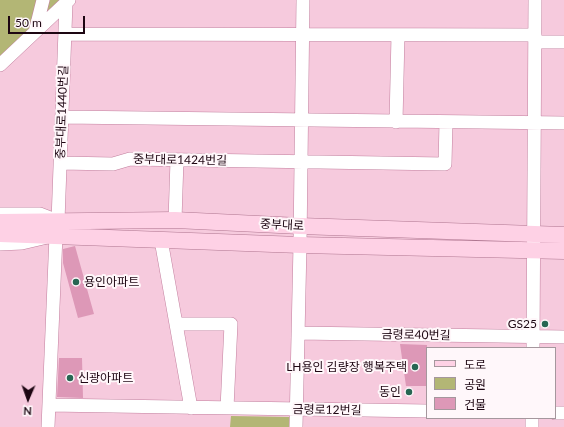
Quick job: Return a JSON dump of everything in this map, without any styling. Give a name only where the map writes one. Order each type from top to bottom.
[{"type":"main road","name":"중부대로","points":[[0,234],[57,228],[175,220],[564,235]]},
{"type":"main road","name":"중부대로","points":[[0,222],[161,240],[300,245],[534,249],[564,251]]},
{"type":"street","points":[[35,32],[43,0]]},
{"type":"street","points":[[296,427],[303,0]]},
{"type":"street","points":[[533,342],[535,123],[534,0]]},
{"type":"street","points":[[0,65],[68,2]]},
{"type":"street","name":"중부대로1440번길","points":[[48,427],[61,163],[65,34],[68,2]]},
{"type":"street","points":[[65,34],[398,35],[535,39],[564,42]]},
{"type":"street","points":[[396,122],[398,35]]},
{"type":"street","points":[[62,117],[564,124]]},
{"type":"street","name":"중부대로1424번길","points":[[61,163],[113,164],[130,159],[445,164],[446,122]]},
{"type":"street","points":[[175,220],[177,160]]},
{"type":"street","points":[[0,214],[40,214],[57,228],[22,243],[0,244]]},
{"type":"street","points":[[161,240],[191,408]]},
{"type":"street","points":[[177,324],[231,324],[227,408]]},
{"type":"street","name":"금령로40번길","points":[[298,333],[533,342],[564,337]]},
{"type":"street","name":"금령로12번길","points":[[49,405],[426,411]]},
{"type":"green space","points":[[0,0],[69,0],[0,64]]},
{"type":"green space","points":[[231,416],[291,417],[290,427],[230,427]]},
{"type":"building","name":"용인아파트","points":[[75,246],[94,314],[78,318],[63,263],[63,249]]},
{"type":"building","name":"LH용인 김량장 행복주택","points":[[400,344],[427,345],[426,386],[406,386]]},
{"type":"building","name":"신광아파트","points":[[59,358],[82,358],[83,398],[57,397]]},
{"type":"place","name":"용인아파트","points":[[76,282]]},
{"type":"place","name":"GS25","points":[[545,324]]},
{"type":"place","name":"LH용인 김량장 행복주택","points":[[415,367]]},
{"type":"place","name":"신광아파트","points":[[70,378]]},
{"type":"place","name":"동인","points":[[409,392]]}]
